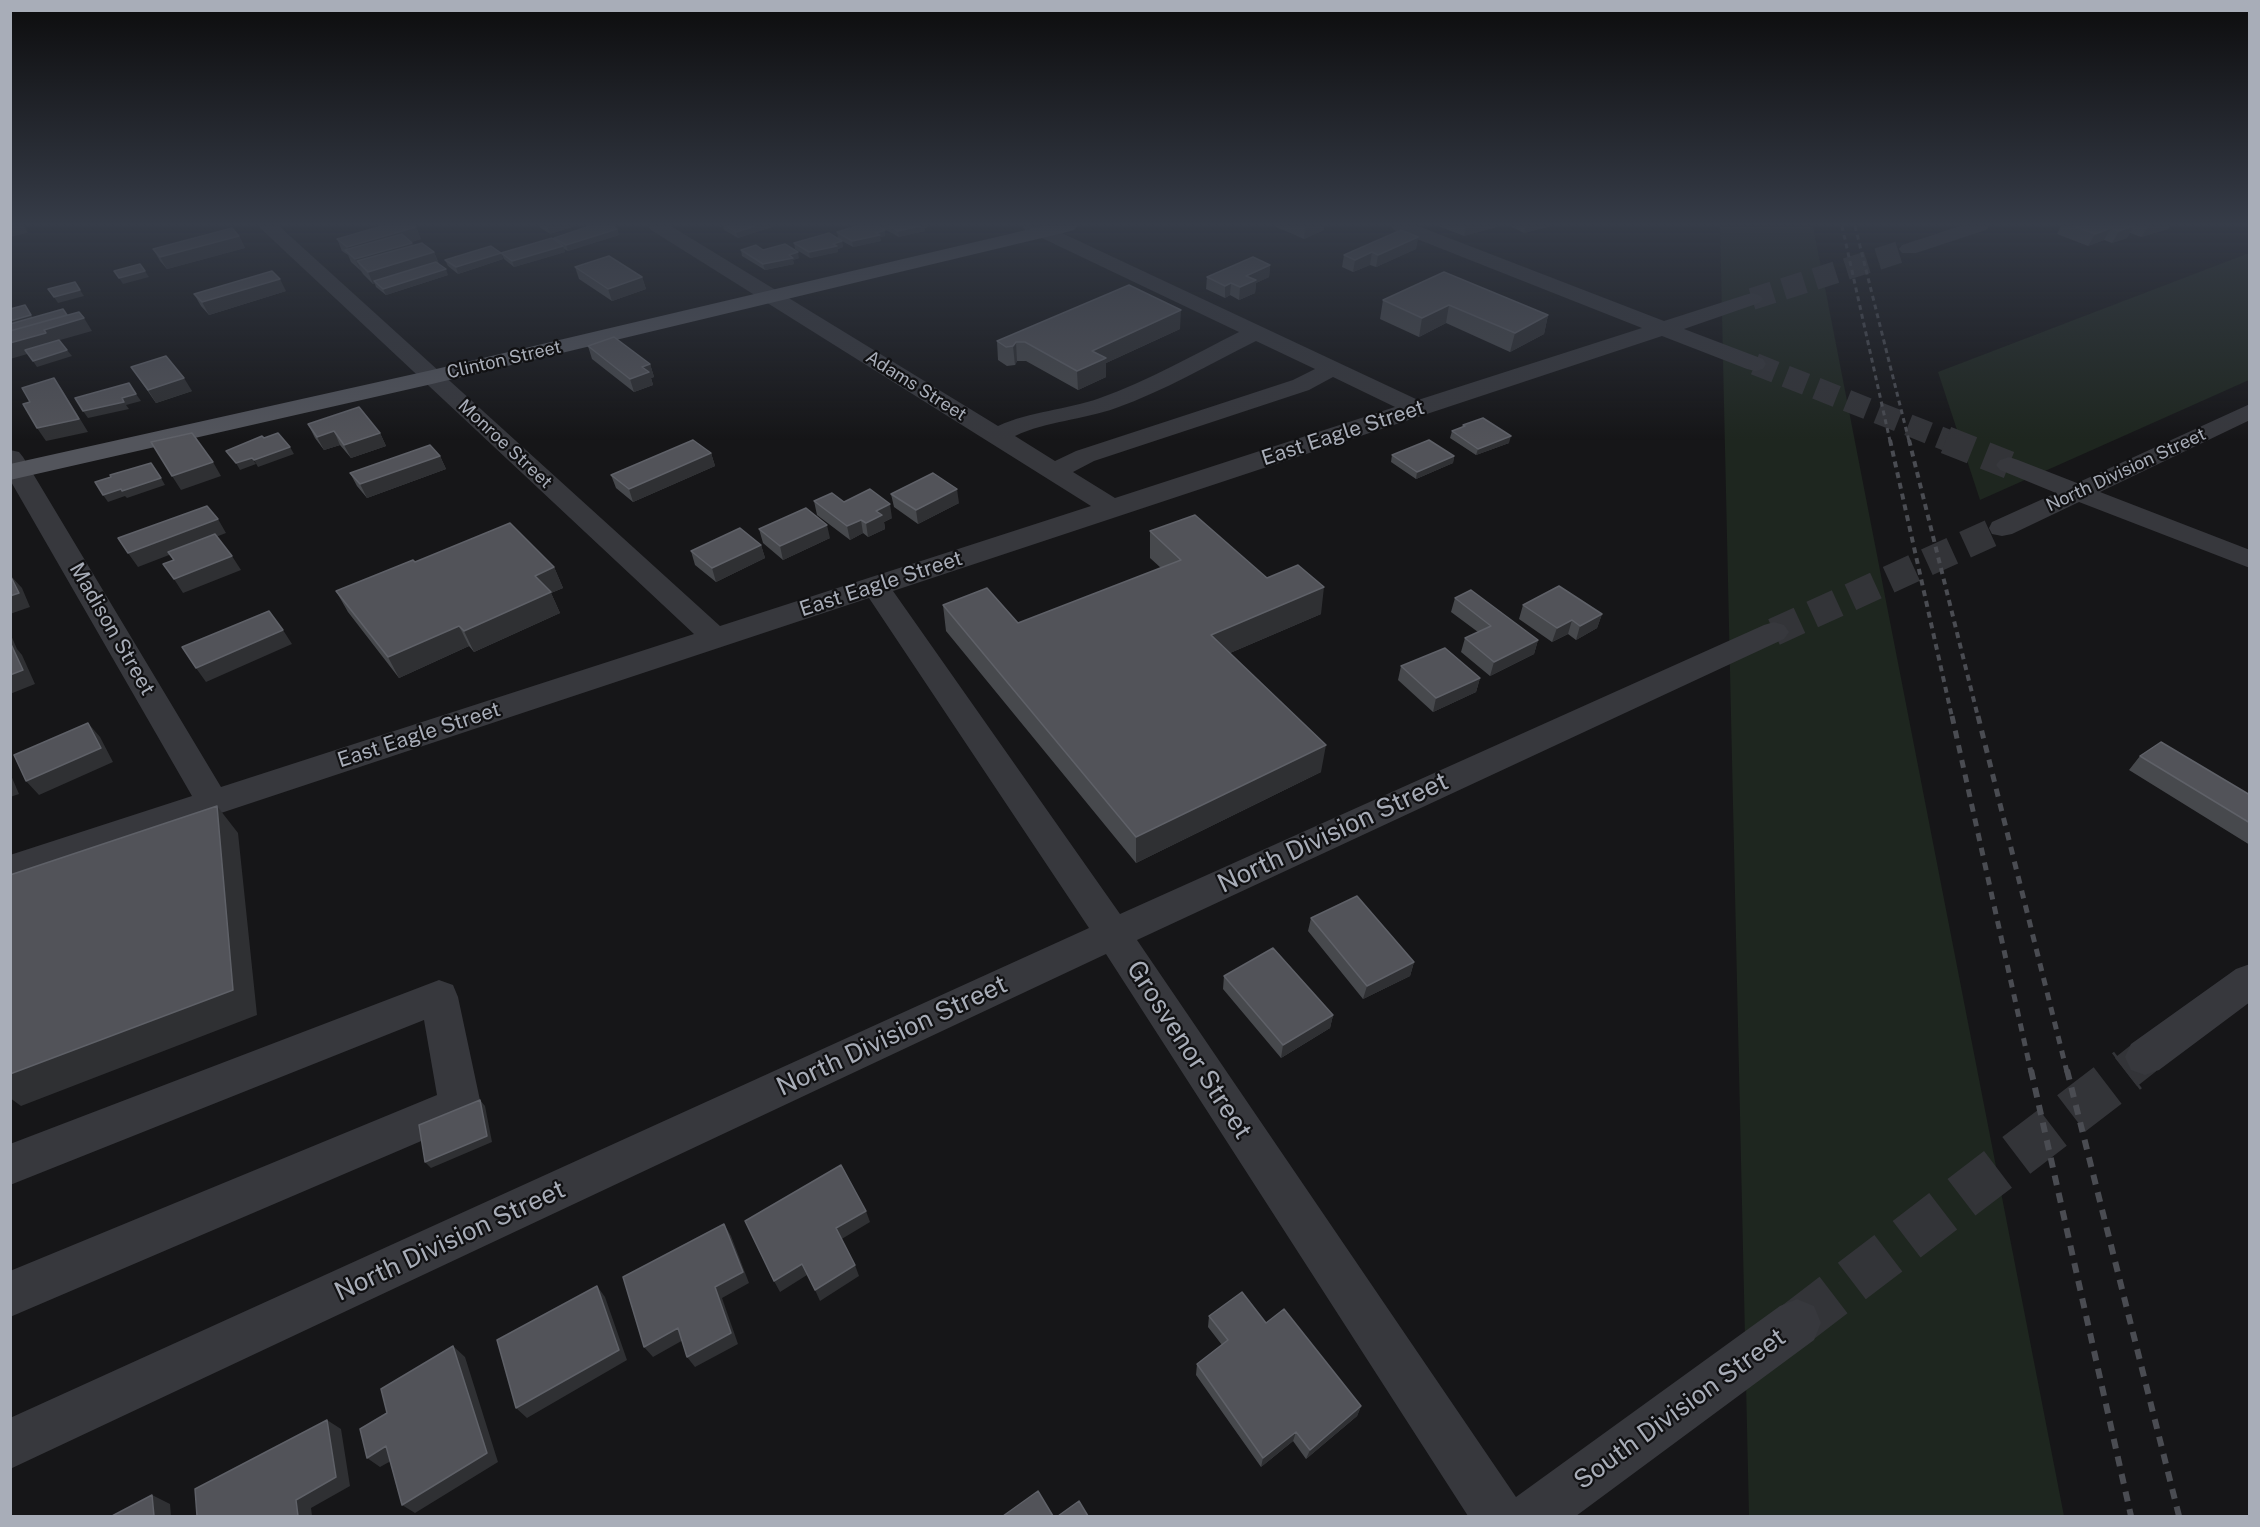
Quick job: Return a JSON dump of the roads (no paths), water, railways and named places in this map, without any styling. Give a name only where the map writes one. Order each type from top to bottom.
[{"type":"main road","name":"Clinton Street","points":[[13,466],[432,377],[767,297]]},
{"type":"street","name":"Monroe Street","points":[[347,297],[716,638]]},
{"type":"street","name":"Adams Street","points":[[774,297],[1113,508]]},
{"type":"street","points":[[1182,297],[1418,409]]},
{"type":"street","points":[[1584,297],[1755,364]]},
{"type":"street","name":"East Eagle Street","points":[[10,869],[1752,299]]},
{"type":"street","points":[[996,436],[1028,421],[1068,414],[1108,403],[1161,380],[1256,332]]},
{"type":"street","points":[[1054,472],[1085,456],[1301,385],[1333,368]]},
{"type":"street","name":"North Division Street","points":[[2002,528],[2250,411]]},
{"type":"street","points":[[2009,465],[2250,560]]},
{"type":"street","name":"Madison Street","points":[[13,466],[213,803]]},
{"type":"street","name":"Grosvenor Street","points":[[875,586],[1113,934],[1498,1516]]},
{"type":"street","name":"North Division Street","points":[[10,1444],[1113,934],[1774,632]]},
{"type":"street","points":[[2145,1057],[2250,980]]},
{"type":"street","points":[[10,1165],[439,998],[460,1105],[10,1294]]},
{"type":"street","name":"South Division Street","points":[[1533,1516],[1797,1323]]},
{"type":"tunnel","points":[[1752,299],[1757,297]]},
{"type":"tunnel","points":[[1755,364],[1949,441]]},
{"type":"tunnel","points":[[1946,440],[2009,465]]},
{"type":"tunnel","points":[[1774,632],[2002,528]]},
{"type":"tunnel","points":[[2126,1072],[2145,1057]]},
{"type":"tunnel","points":[[1797,1323],[2128,1070]]},
{"type":"railway","points":[[1858,297],[1890,441]]},
{"type":"railway","points":[[1873,297],[1909,441]]},
{"type":"railway","points":[[1890,440],[1952,717]]},
{"type":"railway","points":[[1909,440],[1978,717]]},
{"type":"railway","points":[[1952,716],[2031,1072]]},
{"type":"railway","points":[[1978,716],[2067,1072]]},
{"type":"railway","points":[[2031,1070],[2131,1516]]},
{"type":"railway","points":[[2067,1070],[2179,1516]]}]
